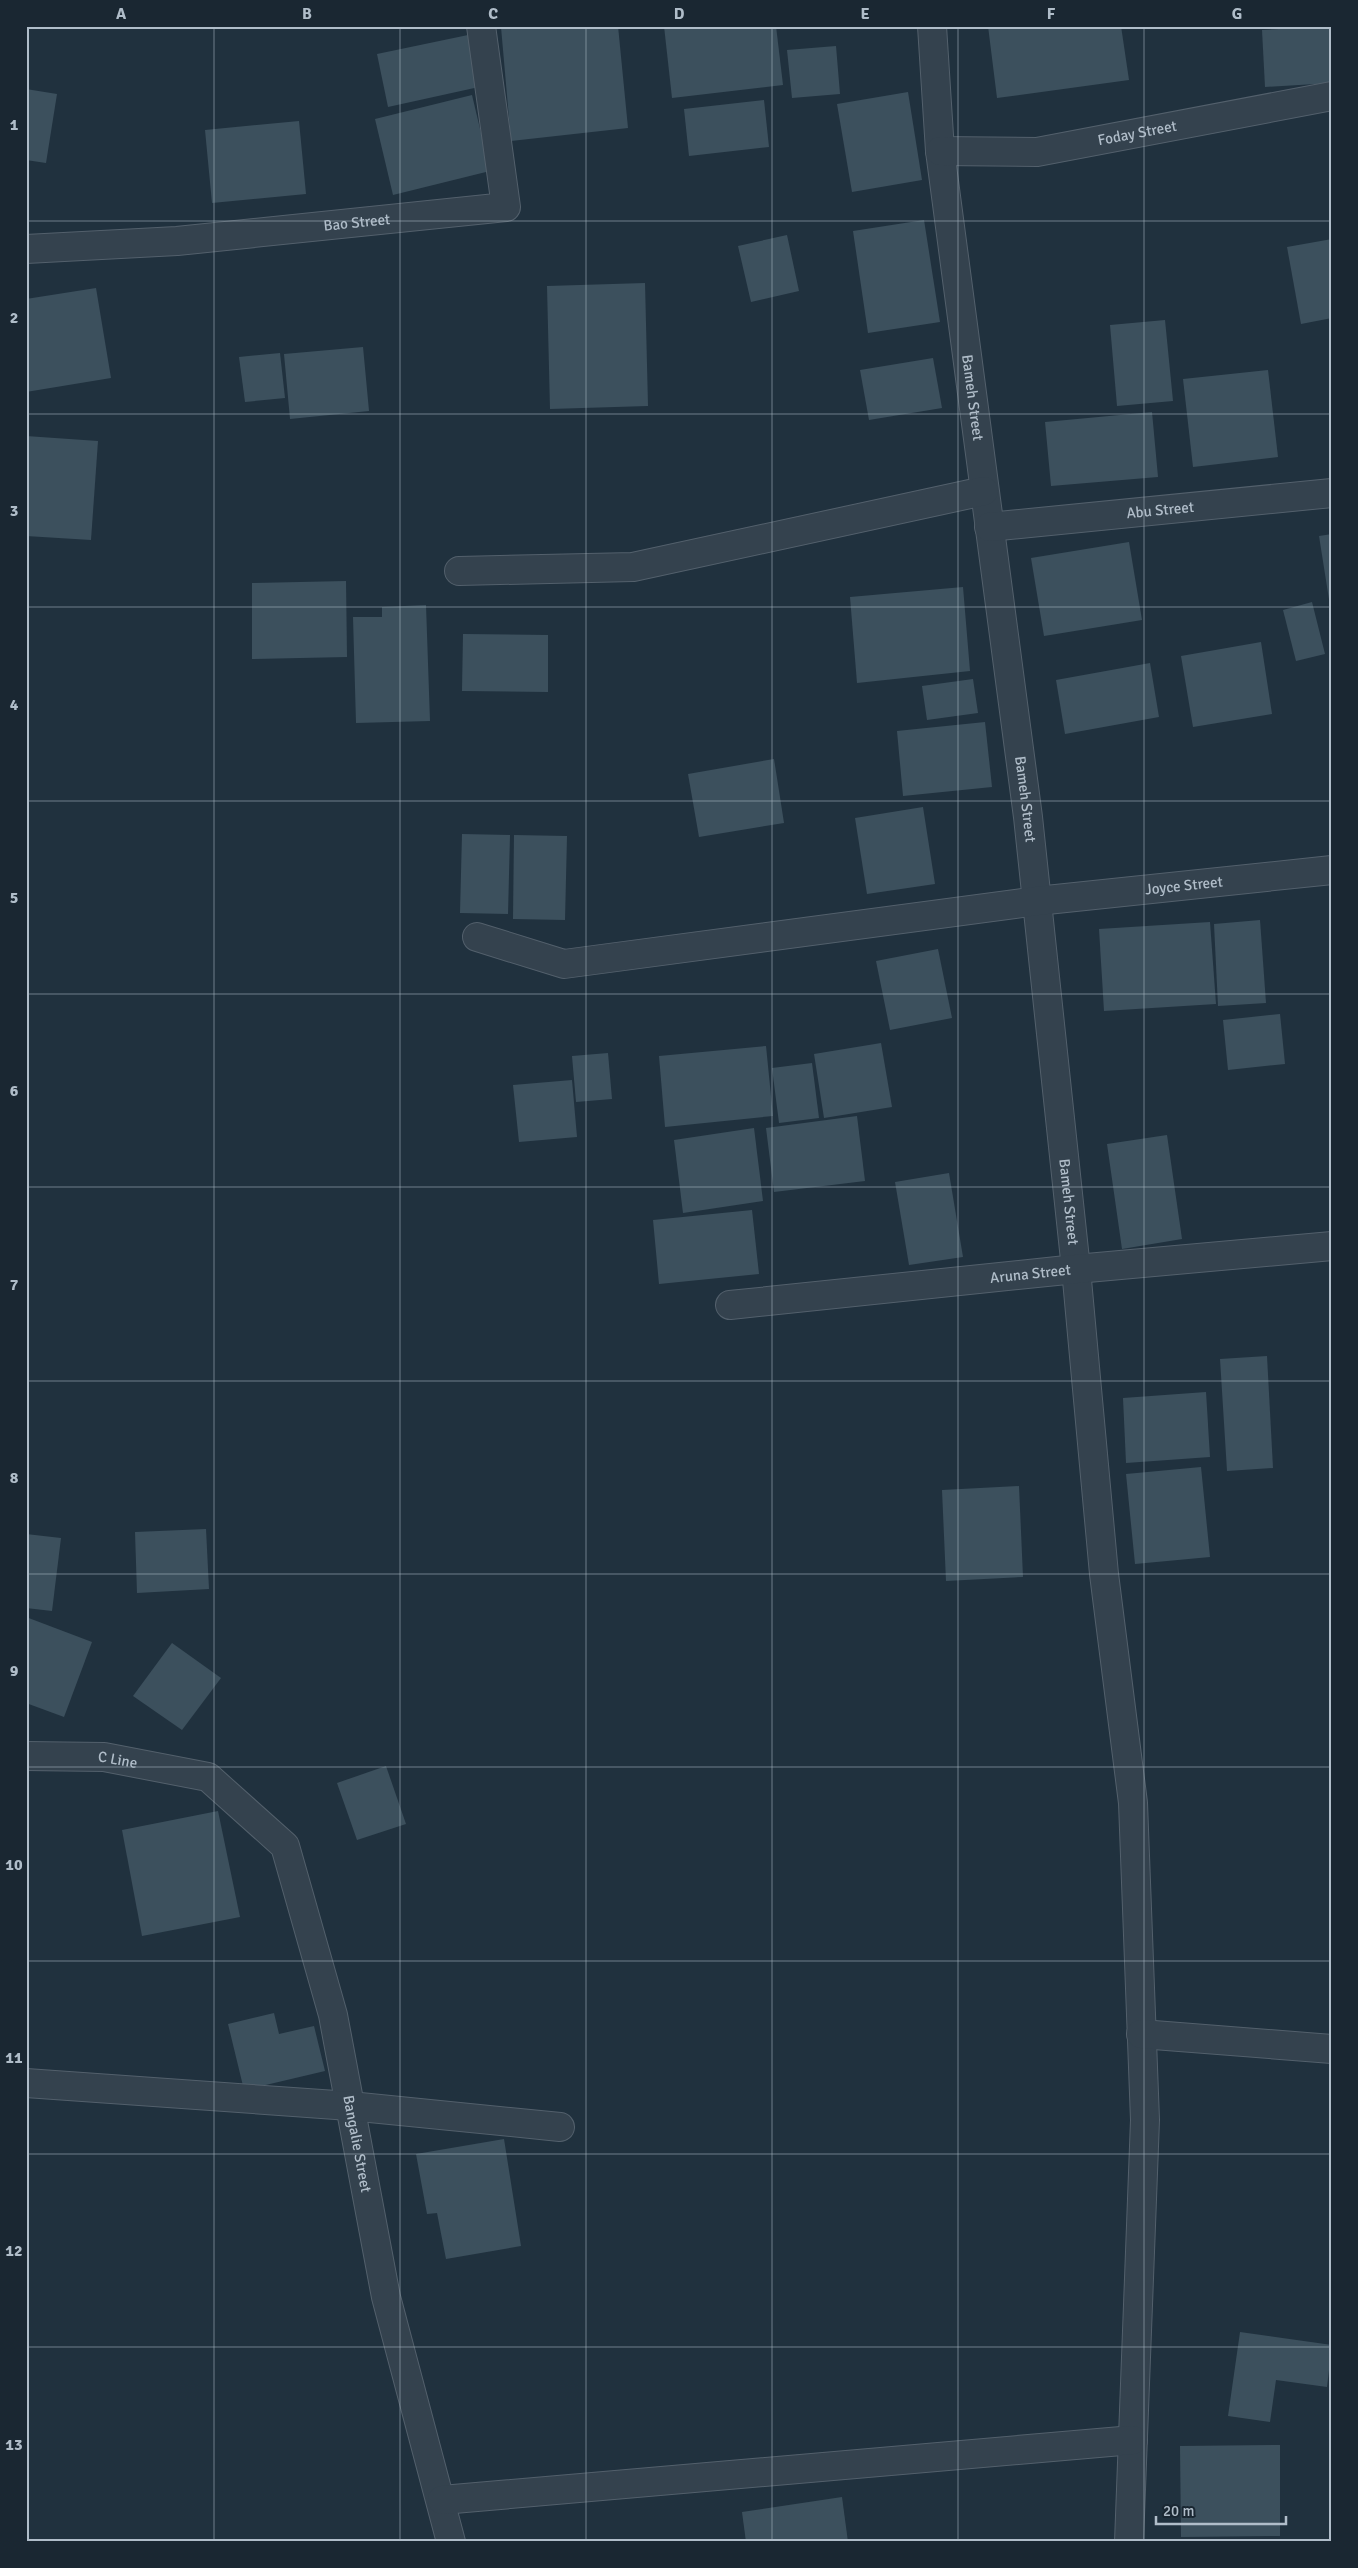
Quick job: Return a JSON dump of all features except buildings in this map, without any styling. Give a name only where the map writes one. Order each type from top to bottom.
[{"type":"street","name":"Bao Street","points":[[26,249],[177,240],[506,207],[481,26]]},
{"type":"street","name":"Bameh Street","points":[[932,26],[940,151],[1037,901],[1076,1269],[1104,1574],[1133,1802],[1145,2120],[1129,2542]]},
{"type":"street","name":"Foday Street","points":[[940,151],[1037,152],[1332,96]]},
{"type":"street","points":[[459,571],[633,567],[984,491]]},
{"type":"street","name":"Abu Street","points":[[989,527],[1332,493]]},
{"type":"street","name":"Joyce Street","points":[[477,937],[564,964],[1037,901],[1332,870]]},
{"type":"street","name":"Aruna Street","points":[[730,1305],[1076,1269],[1332,1246]]},
{"type":"street","name":"C Line","points":[[26,1756],[104,1757],[208,1777]]},
{"type":"street","name":"Bangalie Street","points":[[208,1777],[285,1846],[332,2015],[386,2297],[442,2500],[451,2542]]},
{"type":"street","points":[[1141,2034],[1332,2049]]},
{"type":"street","points":[[26,2082],[350,2106],[560,2127]]},
{"type":"street","points":[[442,2500],[1133,2440]]}]
